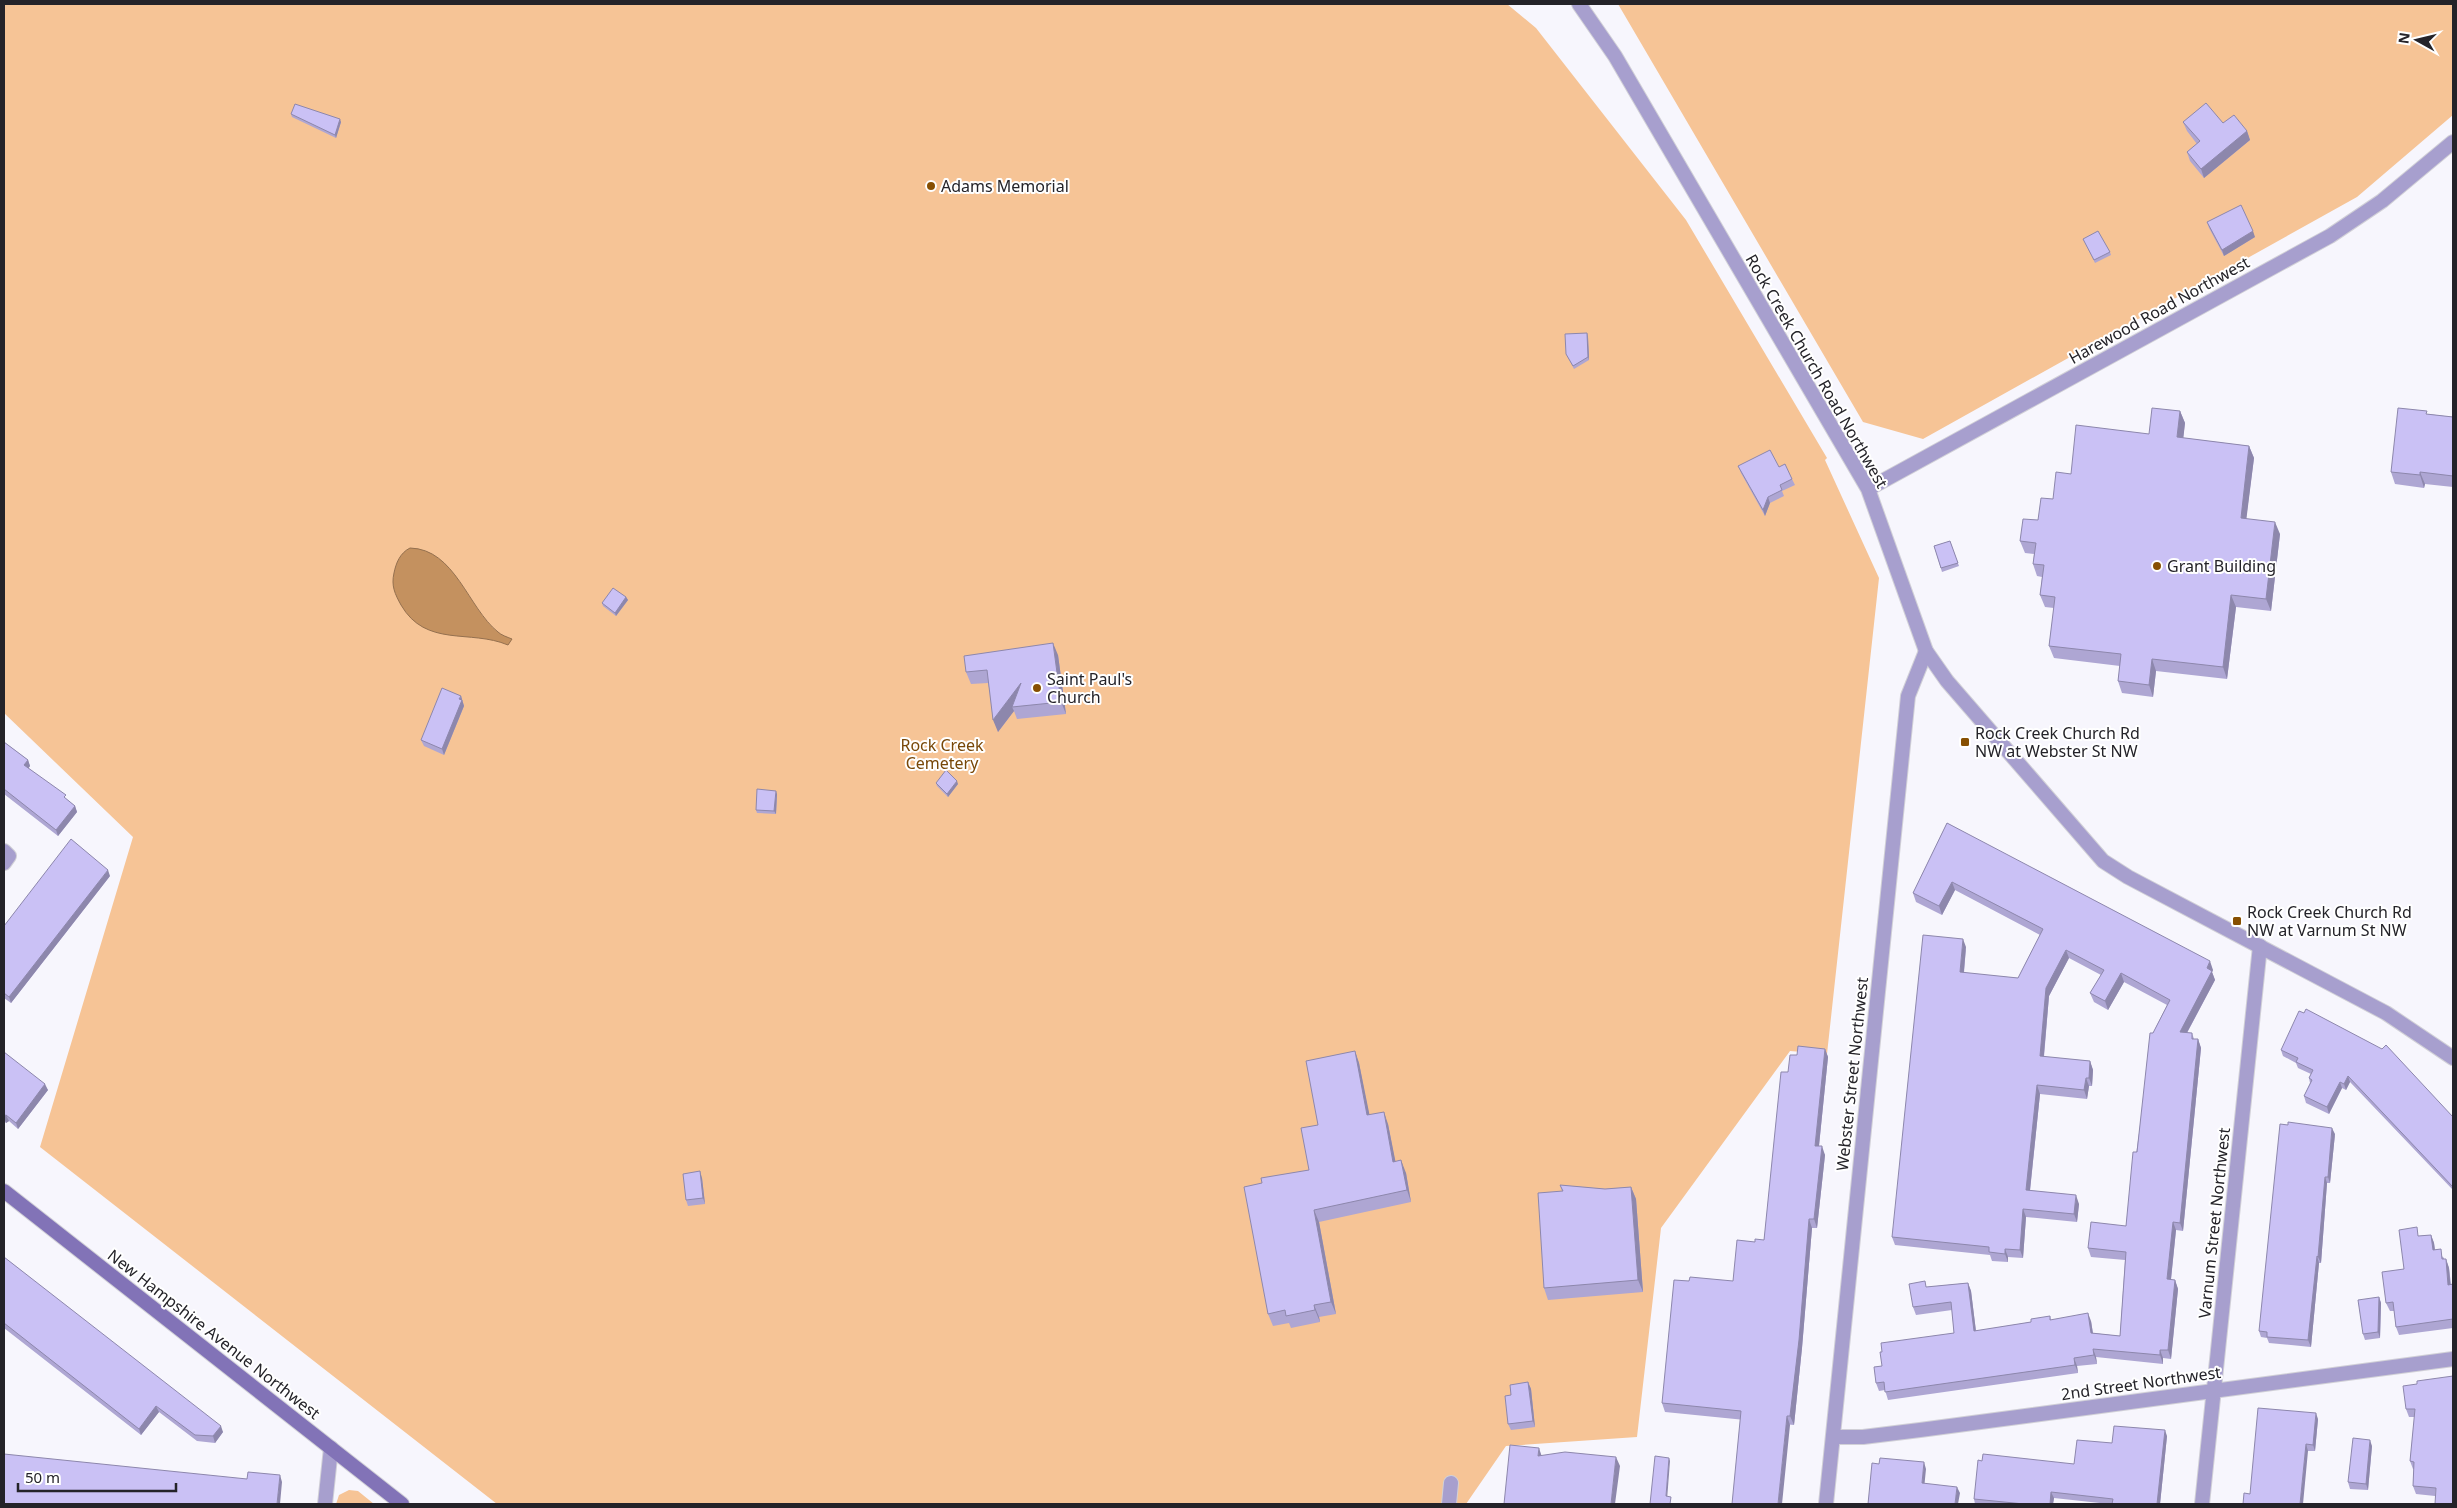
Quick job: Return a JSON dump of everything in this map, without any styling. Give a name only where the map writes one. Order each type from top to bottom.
[{"type":"main road","name":"New Hampshire Avenue Northwest","points":[[4,1191],[402,1504]]},
{"type":"street","name":"Rock Creek Church Road Northwest","points":[[1579,4],[1615,56],[1868,489],[1926,651],[1947,681],[2097,856],[2128,877],[2405,1024],[2453,1058]]},
{"type":"street","name":"Harewood Road Northwest","points":[[1868,489],[2330,236],[2382,202],[2453,142]]},
{"type":"street","name":"Webster Street Northwest","points":[[1826,1504],[1908,696],[1926,651]]},
{"type":"street","name":"Varnum Street Northwest","points":[[2202,1504],[2260,946]]},
{"type":"street","name":"2nd Street Northwest","points":[[1833,1436],[1873,1436],[2453,1359]]},
{"type":"street","points":[[325,1504],[331,1448]]},
{"type":"street","points":[[1449,1502],[1451,1483]]},
{"type":"green space","name":"Rock Creek Cemetery","points":[[4,4],[1507,4],[1536,28],[1686,220],[1827,458],[1825,460],[1879,578],[1827,1054],[1790,1051],[1661,1228],[1637,1437],[1506,1446],[1466,1504],[497,1504],[40,1147],[133,837],[4,713]]},
{"type":"green space","points":[[1618,4],[2453,4],[2453,115],[2357,197],[1923,439],[1863,422]]},
{"type":"green space","points":[[349,1490],[358,1491],[374,1504],[336,1504],[339,1495]]},
{"type":"shaded area","points":[[410,548],[425,551],[439,558],[460,581],[487,622],[499,633],[512,639],[508,645],[494,640],[436,632],[423,627],[411,618],[399,601],[393,582],[399,559]]},
{"type":"building","points":[[2206,103],[2223,123],[2234,115],[2247,131],[2201,169],[2187,152],[2200,141],[2183,122]]},
{"type":"building","points":[[295,104],[340,119],[335,135],[291,114]]},
{"type":"building","points":[[2241,205],[2253,231],[2222,250],[2207,222]]},
{"type":"building","points":[[2098,231],[2110,252],[2094,260],[2083,239]]},
{"type":"building","points":[[1587,333],[1588,357],[1573,366],[1566,354],[1565,334]]},
{"type":"building","name":"Grant Building","points":[[2152,408],[2180,411],[2177,437],[2249,446],[2241,518],[2275,522],[2266,599],[2231,595],[2223,667],[2152,659],[2149,685],[2118,681],[2121,654],[2049,646],[2055,597],[2040,595],[2044,565],[2033,564],[2036,543],[2020,541],[2023,519],[2038,520],[2041,498],[2053,499],[2056,472],[2071,474],[2076,425],[2149,434]]},
{"type":"building","points":[[2398,408],[2427,411],[2426,414],[2453,417],[2453,476],[2420,472],[2420,475],[2391,472]]},
{"type":"building","points":[[1770,450],[1779,467],[1785,464],[1792,479],[1780,485],[1782,490],[1768,497],[1763,510],[1738,466]]},
{"type":"building","points":[[1950,541],[1958,563],[1941,568],[1934,546]]},
{"type":"building","points":[[613,588],[626,597],[615,613],[602,603]]},
{"type":"building","name":"Saint Paul's Church","points":[[1053,643],[1061,702],[1012,707],[1021,683],[993,720],[987,670],[966,672],[964,656]]},
{"type":"building","points":[[442,688],[461,696],[459,699],[462,700],[442,749],[421,740]]},
{"type":"building","points":[[4,742],[28,760],[24,765],[66,795],[64,797],[75,806],[56,830],[4,789]]},
{"type":"building","points":[[946,770],[957,781],[947,794],[936,783]]},
{"type":"building","points":[[757,789],[776,791],[774,811],[756,810]]},
{"type":"building","points":[[1947,823],[2210,961],[2207,968],[2212,971],[2180,1032],[2192,1033],[2192,1039],[2198,1039],[2180,1223],[2173,1222],[2167,1279],[2175,1280],[2168,1350],[2160,1350],[2160,1355],[2093,1349],[2094,1355],[2074,1358],[2075,1365],[1885,1392],[1884,1382],[1876,1383],[1874,1367],[1882,1366],[1881,1343],[1954,1333],[1951,1302],[1913,1307],[1909,1284],[1925,1281],[1926,1287],[1968,1283],[1974,1331],[2031,1322],[2031,1319],[2050,1316],[2050,1320],[2088,1313],[2091,1333],[2120,1336],[2126,1252],[2088,1248],[2091,1222],[2126,1226],[2133,1152],[2137,1152],[2150,1033],[2153,1033],[2170,1000],[2121,973],[2105,1001],[2090,993],[2104,970],[2066,950],[2046,988],[2040,1056],[2090,1061],[2089,1078],[2086,1078],[2084,1090],[2037,1085],[2026,1190],[2076,1195],[2074,1214],[2023,1209],[2020,1250],[2005,1249],[2005,1254],[1989,1252],[1989,1247],[1892,1237],[1923,935],[1963,939],[1960,972],[2018,978],[2043,929],[1952,882],[1939,906],[1913,893]]},
{"type":"building","points":[[71,839],[108,870],[9,997],[4,993],[4,926]]},
{"type":"building","points":[[2306,1009],[2382,1049],[2386,1045],[2453,1117],[2453,1187],[2348,1076],[2344,1084],[2340,1082],[2327,1107],[2304,1096],[2312,1080],[2309,1078],[2313,1070],[2296,1062],[2298,1058],[2281,1050],[2299,1011],[2304,1013]]},
{"type":"building","points":[[1798,1046],[1825,1049],[1815,1146],[1822,1146],[1814,1219],[1809,1219],[1799,1340],[1790,1416],[1787,1416],[1778,1504],[1732,1504],[1741,1411],[1662,1403],[1674,1280],[1689,1281],[1690,1277],[1733,1281],[1737,1240],[1755,1242],[1755,1239],[1764,1240],[1781,1072],[1788,1072],[1790,1055],[1797,1055]]},
{"type":"building","points":[[1355,1051],[1367,1115],[1384,1112],[1393,1162],[1401,1160],[1407,1190],[1314,1210],[1331,1302],[1314,1305],[1315,1310],[1286,1316],[1285,1310],[1268,1314],[1244,1187],[1262,1183],[1261,1178],[1309,1170],[1301,1128],[1318,1125],[1306,1061]]},
{"type":"building","points":[[4,1052],[45,1084],[16,1123],[6,1115],[4,1116]]},
{"type":"building","points":[[2288,1122],[2332,1128],[2328,1177],[2325,1177],[2308,1340],[2267,1337],[2267,1332],[2259,1331],[2280,1124],[2288,1125]]},
{"type":"building","points":[[700,1171],[703,1198],[686,1200],[683,1174]]},
{"type":"building","points":[[1560,1185],[1605,1189],[1631,1187],[1638,1280],[1544,1288],[1538,1193],[1563,1191]]},
{"type":"building","points":[[2417,1227],[2418,1236],[2431,1235],[2433,1250],[2441,1249],[2442,1259],[2446,1259],[2448,1285],[2453,1284],[2453,1319],[2396,1327],[2393,1302],[2386,1303],[2382,1272],[2404,1269],[2399,1230]]},
{"type":"building","points":[[4,1257],[221,1426],[213,1436],[195,1435],[156,1406],[139,1429],[4,1323]]},
{"type":"building","points":[[2379,1297],[2378,1332],[2363,1334],[2358,1300]]},
{"type":"building","points":[[2453,1376],[2453,1504],[2435,1504],[2436,1488],[2413,1486],[2414,1462],[2410,1461],[2415,1409],[2406,1409],[2403,1386],[2417,1384],[2417,1381]]},
{"type":"building","points":[[1528,1382],[1533,1421],[1508,1424],[1505,1396],[1511,1395],[1510,1385]]},
{"type":"building","points":[[2258,1408],[2316,1413],[2313,1445],[2306,1444],[2300,1504],[2243,1504],[2244,1493],[2250,1494]]},
{"type":"building","points":[[2114,1426],[2165,1430],[2157,1504],[2112,1504],[2113,1499],[2051,1492],[2050,1504],[2024,1504],[1974,1499],[1978,1460],[1982,1461],[1983,1454],[2074,1464],[2077,1440],[2112,1443]]},
{"type":"building","points":[[2353,1438],[2370,1440],[2366,1484],[2348,1482]]},
{"type":"building","points":[[1510,1445],[1539,1448],[1538,1456],[1565,1452],[1616,1457],[1611,1504],[1504,1504]]},
{"type":"building","points":[[4,1454],[247,1479],[248,1472],[280,1475],[277,1504],[4,1504]]},
{"type":"building","points":[[1655,1456],[1669,1458],[1666,1496],[1671,1497],[1670,1504],[1650,1504]]},
{"type":"building","points":[[1880,1458],[1924,1462],[1922,1483],[1957,1487],[1955,1504],[1868,1504],[1872,1463],[1879,1464]]},
{"type":"place","name":"Adams Memorial","points":[[931,186]]},
{"type":"place","name":"Grant Building","points":[[2157,566]]},
{"type":"place","name":"Saint Paul's Church","points":[[1037,688]]},
{"type":"place","name":"Rock Creek Church Rd NW at Webster St NW","points":[[1965,742]]},
{"type":"place","name":"Rock Creek Church Rd NW at Varnum St NW","points":[[2237,921]]}]
